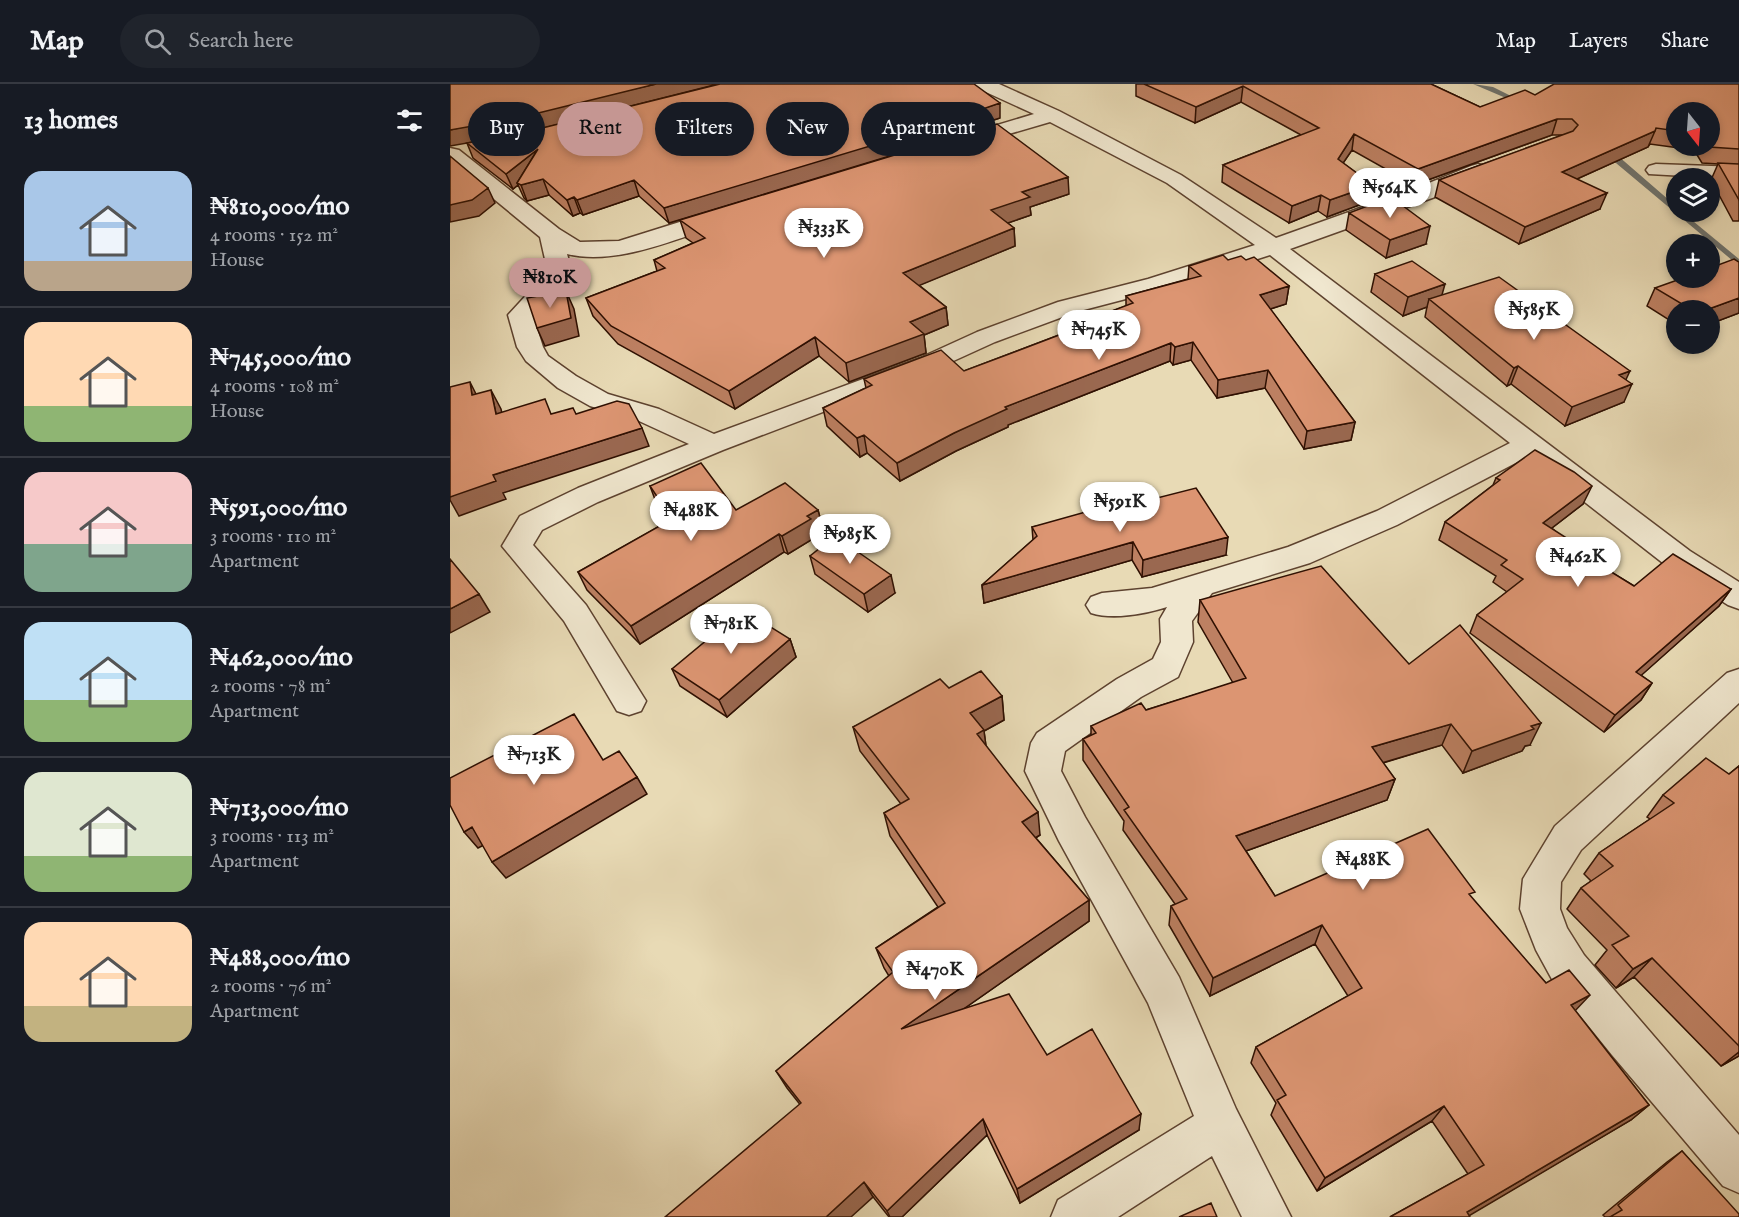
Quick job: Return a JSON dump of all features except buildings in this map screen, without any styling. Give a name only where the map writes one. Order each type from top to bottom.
[{"type":"street","points":[[984,84],[1052,115],[1174,179],[1273,247],[1679,560],[1739,597]]},
{"type":"street","points":[[996,133],[1052,115]]},
{"type":"street","points":[[458,153],[551,234],[575,249],[621,248],[748,208]]},
{"type":"street","points":[[629,701],[575,613],[517,546],[531,523],[588,495],[713,444],[929,363],[986,337],[1067,307],[1156,284],[1273,247],[1427,192],[1492,164]]},
{"type":"street","points":[[1656,170],[1739,173]]},
{"type":"street","points":[[551,234],[559,268],[553,280],[520,315],[530,348],[539,361],[567,382],[599,399],[649,415],[713,444]]},
{"type":"street","points":[[1102,605],[1152,600],[1299,555],[1387,518],[1528,445]]},
{"type":"street","points":[[1202,584],[1176,620],[1177,642],[1166,668],[1129,688],[1048,743],[1043,771],[1072,829],[1164,991],[1220,1125],[1267,1217]]},
{"type":"street","points":[[1739,682],[1568,838],[1542,879],[1540,909],[1550,937],[1569,969],[1739,1170]]},
{"type":"street","points":[[1075,1217],[1220,1125]]},
{"type":"waterway","points":[[1476,84],[1491,88],[1522,103]]},
{"type":"waterway","points":[[1607,151],[1666,202]]},
{"type":"waterway","points":[[1690,222],[1739,263]]}]
